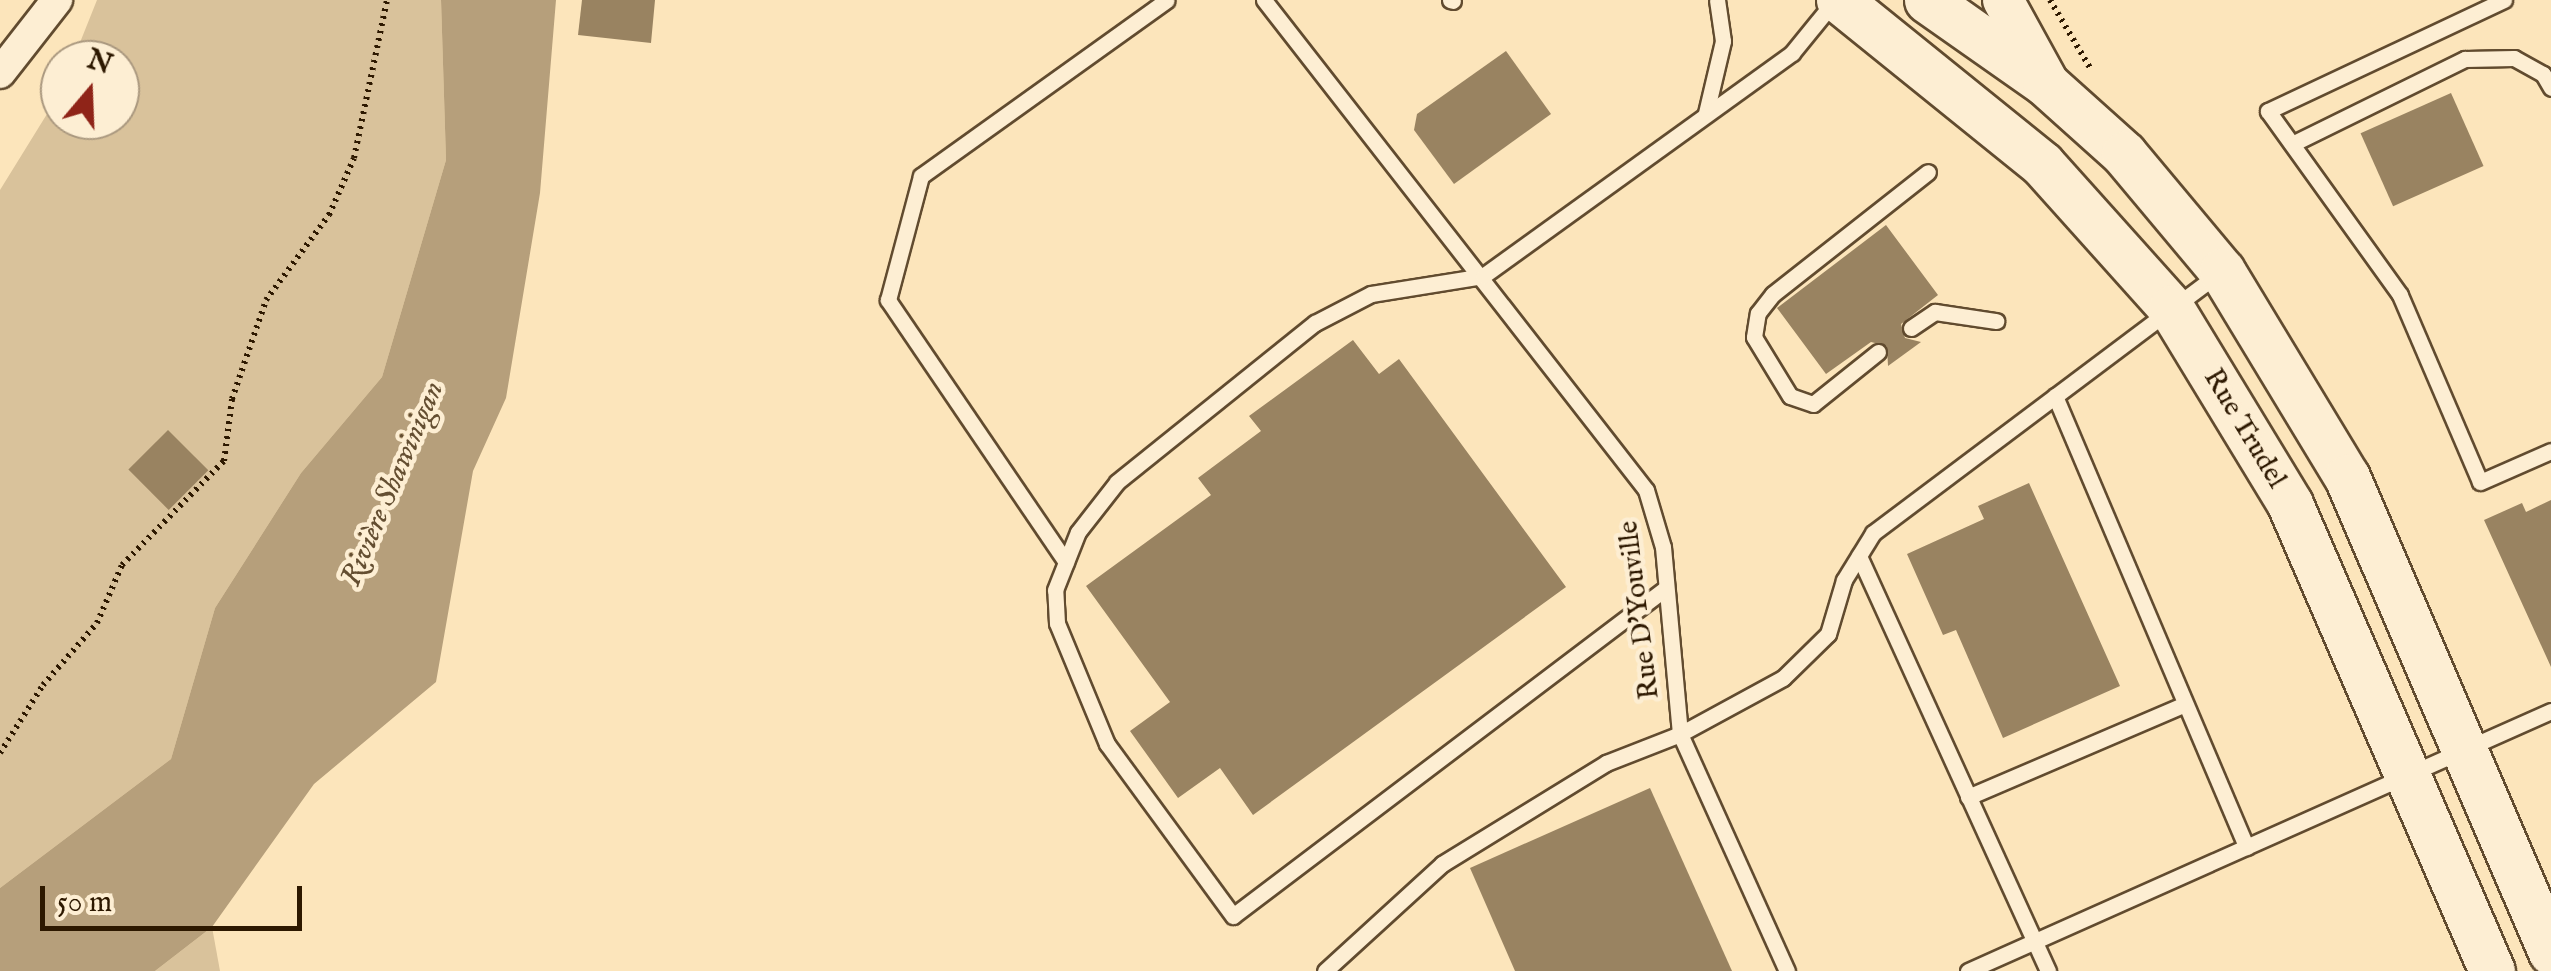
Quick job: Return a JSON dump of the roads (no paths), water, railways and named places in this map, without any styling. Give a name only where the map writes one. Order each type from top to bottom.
[{"type":"main road","name":"Rue Trudel","points":[[1837,0],[2042,164],[2171,308],[2290,504],[2492,971]]},
{"type":"main road","points":[[1926,0],[2052,89],[2124,154],[2222,270],[2347,477],[2551,952]]},
{"type":"street","points":[[0,73],[57,0]]},
{"type":"street","points":[[2003,0],[2052,89]]},
{"type":"lane","points":[[1066,562],[888,300],[921,176],[1167,0]]},
{"type":"lane","name":"Rue D'Youville","points":[[1264,0],[1483,276],[1646,490],[1657,514],[1680,734],[1787,971]]},
{"type":"lane","points":[[1706,113],[1723,41],[1717,0]]},
{"type":"lane","points":[[1666,588],[1233,916],[1108,744],[1058,623],[1056,590],[1078,532],[1117,482],[1314,323],[1371,294],[1483,276],[1792,53],[1837,0]]},
{"type":"lane","points":[[2504,0],[2268,110],[2400,295],[2480,482],[2551,451]]},
{"type":"lane","points":[[2292,144],[2466,60],[2514,58],[2543,74],[2551,88]]},
{"type":"lane","points":[[1878,352],[1813,404],[1790,396],[1754,337],[1758,313],[1772,294],[1928,172]]},
{"type":"lane","points":[[1325,971],[1442,864],[1606,763],[1680,734],[1783,678],[1828,634],[1873,532],[2222,270]]},
{"type":"lane","points":[[1911,328],[1935,312],[1996,320]]},
{"type":"lane","points":[[2055,396],[2246,847]]},
{"type":"lane","points":[[1860,556],[2048,971]]},
{"type":"lane","points":[[1968,797],[2185,704]]},
{"type":"lane","points":[[1968,971],[2551,711]]},
{"type":"water","name":"Rivière Shawinigan","points":[[441,0],[556,0],[540,193],[506,398],[473,471],[436,682],[314,784],[212,927],[155,971],[0,971],[0,888],[171,759],[215,608],[301,473],[382,377],[446,160]]}]
